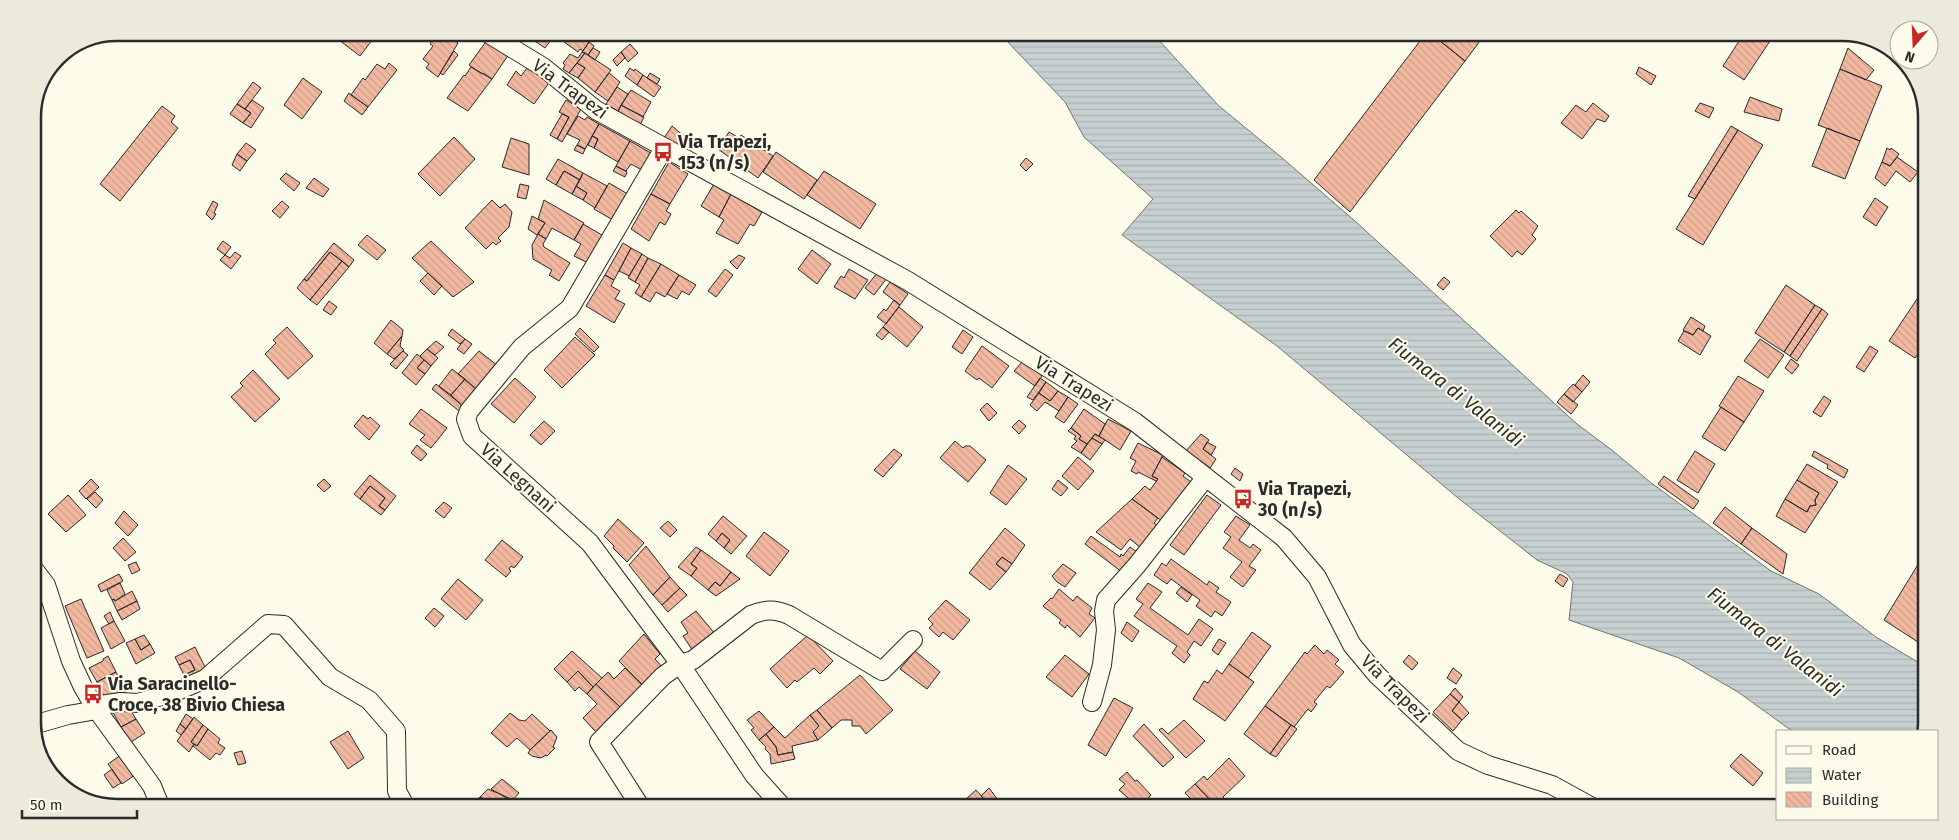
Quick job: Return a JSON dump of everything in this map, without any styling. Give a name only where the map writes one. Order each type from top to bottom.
[{"type":"street","name":"Via Trapezi","points":[[500,41],[543,67],[596,110],[908,281],[1135,422],[1284,538],[1317,577],[1352,645],[1377,675],[1458,751],[1488,765],[1552,785],[1577,799]]},
{"type":"street","name":"Via Legnani","points":[[664,148],[570,308],[522,347],[469,410],[466,419],[472,436],[590,543],[680,664],[754,775],[776,799]]},
{"type":"street","points":[[1092,702],[1102,665],[1106,630],[1104,611],[1106,600],[1137,565],[1206,477]]},
{"type":"street","points":[[41,578],[46,585],[71,661],[96,708],[152,786],[157,799]]},
{"type":"street","points":[[635,799],[599,742],[663,676],[680,664],[693,660],[751,615],[762,610],[776,610],[789,614],[882,671],[914,640]]},
{"type":"street","points":[[41,723],[121,702],[138,702],[174,692],[205,679],[268,624],[284,625],[330,677],[369,700],[396,731],[397,791],[401,799]]},
{"type":"water","name":"Fiumara di Valanidi","points":[[1007,41],[1160,41],[1219,106],[1355,221],[1577,424],[1650,482],[1771,571],[1819,594],[1876,637],[1918,662],[1917,730],[1791,730],[1738,692],[1679,658],[1569,620],[1573,582],[1567,574],[1537,560],[1458,498],[1277,346],[1122,235],[1153,199],[1084,137],[1065,102]]},
{"type":"building","points":[[340,41],[371,41],[360,56]]},
{"type":"building","points":[[432,41],[455,41],[458,43],[438,77],[426,68],[429,64],[423,59],[433,46],[430,44]]},
{"type":"building","points":[[487,41],[491,41],[509,54],[492,79],[469,65]]},
{"type":"building","points":[[534,41],[550,41],[545,48]]},
{"type":"building","points":[[1420,41],[1440,41],[1465,61],[1350,212],[1314,180]]},
{"type":"building","points":[[1440,41],[1480,41],[1465,61]]},
{"type":"building","points":[[1739,41],[1770,41],[1744,80],[1723,66]]},
{"type":"building","points":[[564,42],[589,42],[583,51],[580,49],[578,52]]},
{"type":"building","points":[[589,42],[594,46],[588,55],[582,52]]},
{"type":"building","points":[[630,44],[638,53],[628,62],[621,52]]},
{"type":"building","points":[[593,48],[600,52],[595,60],[588,55]]},
{"type":"building","points":[[1848,48],[1874,70],[1866,80],[1840,69]]},
{"type":"building","points":[[454,51],[458,55],[443,75],[440,73]]},
{"type":"building","points":[[582,52],[585,53],[569,73],[563,69],[565,65],[563,63],[570,54],[578,58]]},
{"type":"building","points":[[621,52],[625,58],[617,66],[613,60]]},
{"type":"building","points":[[585,53],[611,70],[595,92],[578,78],[585,68],[577,63]]},
{"type":"building","points":[[389,63],[397,70],[368,107],[351,95],[363,78],[365,80],[377,64],[385,69]]},
{"type":"building","points":[[577,63],[585,68],[578,78],[569,73]]},
{"type":"building","points":[[530,64],[551,80],[534,104],[507,85],[516,71],[521,76]]},
{"type":"building","points":[[471,67],[492,79],[468,111],[447,98]]},
{"type":"building","points":[[1639,67],[1656,76],[1651,85],[1636,74]]},
{"type":"building","points":[[630,68],[643,75],[637,85],[625,76]]},
{"type":"building","points":[[1840,69],[1882,86],[1860,141],[1818,125]]},
{"type":"building","points":[[609,73],[620,82],[608,101],[595,92]]},
{"type":"building","points":[[650,73],[660,79],[657,84],[647,78]]},
{"type":"building","points":[[643,75],[661,87],[654,97],[637,85]]},
{"type":"building","points":[[303,78],[322,92],[302,119],[284,105]]},
{"type":"building","points":[[253,82],[261,88],[245,109],[237,104]]},
{"type":"building","points":[[617,87],[628,94],[618,111],[606,104]]},
{"type":"building","points":[[631,90],[651,102],[643,117],[621,105]]},
{"type":"building","points":[[349,93],[368,107],[362,115],[344,101]]},
{"type":"building","points":[[1750,97],[1782,109],[1779,121],[1744,112]]},
{"type":"building","points":[[252,100],[264,108],[251,128],[243,123],[251,113],[245,109]]},
{"type":"building","points":[[566,100],[581,109],[562,142],[557,139],[569,117],[559,112]]},
{"type":"building","points":[[1593,103],[1609,116],[1605,122],[1597,119],[1582,139],[1561,123],[1576,105],[1586,112]]},
{"type":"building","points":[[1700,103],[1714,108],[1709,118],[1695,111]]},
{"type":"building","points":[[237,104],[251,113],[243,123],[230,114]]},
{"type":"building","points":[[621,105],[644,117],[640,125],[618,111]]},
{"type":"building","points":[[162,106],[175,116],[171,122],[178,128],[120,201],[100,184]]},
{"type":"building","points":[[562,114],[569,117],[557,139],[550,135]]},
{"type":"building","points":[[578,116],[585,120],[587,117],[599,124],[585,149],[577,145],[580,140],[567,134]]},
{"type":"building","points":[[599,124],[630,141],[618,162],[594,148],[598,139],[592,136]]},
{"type":"building","points":[[672,126],[685,137],[679,145],[664,138]]},
{"type":"building","points":[[1731,126],[1738,130],[1695,199],[1688,196]]},
{"type":"building","points":[[1827,128],[1860,141],[1845,179],[1812,166]]},
{"type":"building","points":[[1738,130],[1763,145],[1703,245],[1676,229]]},
{"type":"building","points":[[729,132],[739,138],[741,135],[773,156],[758,178],[718,149]]},
{"type":"building","points":[[592,136],[598,139],[594,148],[588,145]]},
{"type":"building","points":[[454,137],[475,159],[440,196],[418,174]]},
{"type":"building","points":[[511,138],[529,144],[529,175],[502,167]]},
{"type":"building","points":[[630,141],[656,156],[647,173],[631,164],[626,171],[616,166]]},
{"type":"building","points":[[246,143],[256,150],[247,161],[237,154]]},
{"type":"building","points":[[577,145],[585,149],[583,154],[574,150]]},
{"type":"building","points":[[1887,148],[1890,150],[1891,148],[1899,154],[1890,166],[1882,162]]},
{"type":"building","points":[[776,152],[817,180],[804,199],[763,172]]},
{"type":"building","points":[[237,154],[247,161],[240,171],[232,165]]},
{"type":"building","points":[[1897,157],[1918,172],[1910,182],[1896,171],[1885,186],[1875,178],[1882,162],[1890,166]]},
{"type":"building","points":[[1026,158],[1033,164],[1026,171],[1020,165]]},
{"type":"building","points":[[558,159],[583,173],[580,180],[564,171],[556,185],[546,179]]},
{"type":"building","points":[[669,162],[688,174],[670,204],[651,194]]},
{"type":"building","points":[[616,166],[627,172],[625,177],[613,171]]},
{"type":"building","points":[[564,171],[580,180],[572,194],[556,185]]},
{"type":"building","points":[[824,171],[876,204],[860,229],[807,195]]},
{"type":"building","points":[[286,173],[300,183],[294,191],[280,179]]},
{"type":"building","points":[[583,173],[607,186],[595,208],[583,200],[587,193],[576,186]]},
{"type":"building","points":[[314,178],[329,189],[323,197],[306,188]]},
{"type":"building","points":[[609,183],[633,197],[618,223],[594,209]]},
{"type":"building","points":[[520,184],[529,186],[526,199],[517,197]]},
{"type":"building","points":[[714,184],[731,194],[719,217],[701,206]]},
{"type":"building","points":[[576,186],[587,193],[583,200],[572,194]]},
{"type":"building","points":[[651,194],[670,204],[666,211],[671,214],[665,225],[660,222],[649,241],[631,229]]},
{"type":"building","points":[[731,194],[762,212],[754,226],[750,224],[738,244],[716,233],[724,220],[719,217]]},
{"type":"building","points":[[1875,198],[1888,207],[1876,226],[1863,217]]},
{"type":"building","points":[[492,200],[500,208],[505,204],[512,212],[509,227],[498,238],[501,241],[496,245],[493,242],[486,249],[465,228]]},
{"type":"building","points":[[544,200],[584,223],[574,240],[552,228],[546,239],[538,234],[545,223],[538,219]]},
{"type":"building","points":[[213,201],[218,204],[214,213],[216,214],[212,220],[206,214]]},
{"type":"building","points":[[282,201],[289,207],[280,218],[272,211]]},
{"type":"building","points":[[1516,210],[1519,213],[1521,211],[1538,226],[1532,235],[1536,239],[1522,255],[1517,251],[1512,257],[1490,236]]},
{"type":"building","points":[[532,216],[545,223],[537,235],[528,229]]},
{"type":"building","points":[[583,224],[607,238],[592,265],[574,256],[581,244],[574,240]]},
{"type":"building","points":[[538,234],[546,239],[543,244],[544,247],[570,263],[559,281],[549,275],[552,270],[533,259],[532,245]]},
{"type":"building","points":[[367,235],[386,250],[377,260],[358,245]]},
{"type":"building","points":[[223,241],[231,247],[225,255],[217,249]]},
{"type":"building","points":[[431,241],[474,282],[453,297],[412,258]]},
{"type":"building","points":[[334,243],[354,260],[349,267],[330,252],[307,281],[304,279]]},
{"type":"building","points":[[623,243],[631,248],[614,280],[605,275]]},
{"type":"building","points":[[631,248],[642,254],[629,276],[619,271]]},
{"type":"building","points":[[812,250],[831,264],[817,284],[798,269]]},
{"type":"building","points":[[235,252],[241,256],[231,269],[220,260],[225,255],[230,258]]},
{"type":"building","points":[[330,252],[342,261],[310,300],[297,288],[304,279],[307,281]]},
{"type":"building","points":[[642,254],[648,258],[635,282],[628,278]]},
{"type":"building","points":[[739,255],[745,258],[737,269],[730,262]]},
{"type":"building","points":[[648,258],[661,264],[641,297],[635,293],[640,285],[635,282]]},
{"type":"building","points":[[342,261],[349,267],[317,305],[310,300]]},
{"type":"building","points":[[661,264],[679,275],[665,297],[656,292],[650,302],[641,297]]},
{"type":"building","points":[[725,269],[733,275],[716,297],[708,291]]},
{"type":"building","points":[[849,269],[868,280],[855,299],[834,287],[841,276],[844,278]]},
{"type":"building","points":[[878,272],[887,278],[874,295],[865,288]]},
{"type":"building","points":[[428,273],[442,286],[434,295],[420,281]]},
{"type":"building","points":[[605,275],[614,280],[611,286],[620,291],[615,299],[625,304],[614,323],[586,306]]},
{"type":"building","points":[[679,275],[696,285],[689,295],[682,291],[677,299],[667,294]]},
{"type":"building","points":[[1444,277],[1450,282],[1443,290],[1437,285]]},
{"type":"building","points":[[890,282],[908,294],[900,305],[883,292]]},
{"type":"building","points":[[1786,285],[1815,305],[1784,352],[1755,333]]},
{"type":"building","points":[[1918,298],[1918,354],[1915,358],[1889,341]]},
{"type":"building","points":[[894,300],[900,305],[886,324],[877,317],[884,309],[886,311]]},
{"type":"building","points":[[329,301],[337,307],[331,315],[323,310]]},
{"type":"building","points":[[1815,305],[1822,309],[1790,356],[1784,352]]},
{"type":"building","points":[[899,307],[923,327],[907,347],[883,327]]},
{"type":"building","points":[[1822,309],[1828,314],[1797,361],[1790,356]]},
{"type":"building","points":[[1691,317],[1705,326],[1703,331],[1698,328],[1693,335],[1683,330]]},
{"type":"building","points":[[391,320],[403,330],[402,336],[387,354],[374,343]]},
{"type":"building","points":[[287,327],[313,356],[288,379],[265,354],[276,343],[273,340]]},
{"type":"building","points":[[883,327],[889,332],[882,340],[876,335]]},
{"type":"building","points":[[580,328],[599,347],[594,352],[575,334]]},
{"type":"building","points":[[1698,328],[1711,336],[1700,355],[1678,341],[1684,331],[1693,335]]},
{"type":"building","points":[[452,329],[465,339],[460,344],[448,335]]},
{"type":"building","points":[[963,330],[973,337],[962,354],[952,347]]},
{"type":"building","points":[[402,336],[400,346],[404,350],[394,359],[387,354]]},
{"type":"building","points":[[575,337],[595,355],[562,388],[544,370]]},
{"type":"building","points":[[465,339],[472,344],[464,354],[457,349]]},
{"type":"building","points":[[1760,339],[1784,355],[1768,378],[1744,361]]},
{"type":"building","points":[[436,341],[444,347],[435,355],[427,349]]},
{"type":"building","points":[[982,346],[1009,366],[992,388],[979,378],[977,380],[965,371]]},
{"type":"building","points":[[1870,346],[1878,351],[1864,372],[1856,367]]},
{"type":"building","points":[[427,349],[438,358],[431,366],[420,356]]},
{"type":"building","points":[[403,351],[408,355],[396,369],[390,364]]},
{"type":"building","points":[[479,351],[498,366],[477,390],[458,374]]},
{"type":"building","points":[[417,354],[424,360],[417,368],[425,374],[416,385],[402,373]]},
{"type":"building","points":[[1791,359],[1799,365],[1792,374],[1785,368]]},
{"type":"building","points":[[424,360],[431,366],[425,374],[417,368]]},
{"type":"building","points":[[1023,361],[1042,376],[1035,386],[1014,371]]},
{"type":"building","points":[[452,369],[465,379],[451,395],[439,386]]},
{"type":"building","points":[[253,370],[280,399],[255,422],[231,397],[243,386],[240,383]]},
{"type":"building","points":[[1583,375],[1590,382],[1582,392],[1575,385]]},
{"type":"building","points":[[1738,376],[1764,391],[1744,422],[1719,406]]},
{"type":"building","points":[[515,378],[536,397],[514,423],[491,404]]},
{"type":"building","points":[[1040,378],[1046,382],[1033,400],[1027,397]]},
{"type":"building","points":[[465,379],[477,390],[463,406],[451,395]]},
{"type":"building","points":[[1046,382],[1058,391],[1050,401],[1039,393]]},
{"type":"building","points":[[436,384],[463,406],[459,411],[432,389]]},
{"type":"building","points":[[1573,384],[1582,392],[1573,402],[1564,394]]},
{"type":"building","points":[[1058,391],[1068,397],[1059,411],[1045,402],[1037,411],[1030,405],[1039,393],[1050,401]]},
{"type":"building","points":[[1564,394],[1578,405],[1571,414],[1557,402]]},
{"type":"building","points":[[1824,396],[1831,401],[1821,417],[1813,412]]},
{"type":"building","points":[[1068,397],[1078,404],[1064,423],[1055,417]]},
{"type":"building","points":[[987,403],[997,413],[989,421],[980,410]]},
{"type":"building","points":[[1721,407],[1744,422],[1725,451],[1702,437]]},
{"type":"building","points":[[421,409],[447,428],[431,448],[420,440],[425,435],[409,424]]},
{"type":"building","points":[[1084,409],[1105,424],[1099,436],[1095,434],[1087,444],[1079,439],[1081,436],[1071,428]]},
{"type":"building","points":[[363,415],[368,419],[370,417],[380,426],[369,440],[354,426]]},
{"type":"building","points":[[1108,419],[1131,431],[1120,450],[1099,436]]},
{"type":"building","points":[[1019,420],[1026,426],[1019,434],[1012,427]]},
{"type":"building","points":[[544,421],[555,431],[541,445],[530,435]]},
{"type":"building","points":[[1071,428],[1081,436],[1079,439],[1087,444],[1081,453],[1071,447],[1077,441],[1074,439],[1076,436],[1068,431]]},
{"type":"building","points":[[1095,434],[1105,440],[1102,444],[1092,438]]},
{"type":"building","points":[[1201,434],[1209,440],[1203,449],[1216,459],[1210,468],[1186,451]]},
{"type":"building","points":[[1092,438],[1102,444],[1090,460],[1081,453]]},
{"type":"building","points":[[955,441],[963,448],[970,446],[986,460],[968,482],[940,458]]},
{"type":"building","points":[[1207,442],[1216,447],[1211,455],[1203,449]]},
{"type":"building","points":[[1138,443],[1163,455],[1152,476],[1158,479],[1156,481],[1138,472],[1137,474],[1131,471],[1136,461],[1130,458]]},
{"type":"building","points":[[417,445],[427,454],[421,461],[411,453]]},
{"type":"building","points":[[894,449],[902,455],[883,477],[874,470]]},
{"type":"building","points":[[1695,451],[1715,464],[1698,493],[1677,480]]},
{"type":"building","points":[[1814,451],[1848,470],[1844,478],[1827,468],[1828,465],[1812,456]]},
{"type":"building","points":[[1078,457],[1094,471],[1078,490],[1062,476]]},
{"type":"building","points":[[1162,457],[1185,473],[1183,476],[1191,482],[1162,521],[1132,499],[1145,486],[1150,490],[1158,479],[1152,476]]},
{"type":"building","points":[[1807,464],[1838,482],[1805,533],[1776,516],[1785,499],[1807,512],[1810,506],[1816,505],[1815,500],[1819,493],[1797,480]]},
{"type":"building","points":[[1008,465],[1027,479],[1006,505],[990,493]]},
{"type":"building","points":[[1235,468],[1243,474],[1240,481],[1231,474]]},
{"type":"building","points":[[370,475],[396,496],[385,510],[379,506],[385,498],[370,486],[360,499],[354,494]]},
{"type":"building","points":[[1664,476],[1699,501],[1693,509],[1658,484]]},
{"type":"building","points":[[91,479],[99,487],[86,499],[79,491]]},
{"type":"building","points":[[324,479],[331,486],[324,492],[317,485]]},
{"type":"building","points":[[1058,480],[1068,488],[1061,496],[1052,489]]},
{"type":"building","points":[[1797,480],[1819,493],[1815,500],[1816,505],[1810,506],[1807,512],[1785,499]]},
{"type":"building","points":[[370,486],[385,498],[379,506],[385,510],[381,515],[360,499]]},
{"type":"building","points":[[95,492],[103,500],[96,508],[87,499]]},
{"type":"building","points":[[68,495],[86,515],[66,532],[48,514]]},
{"type":"building","points":[[1207,495],[1221,505],[1184,555],[1170,545]]},
{"type":"building","points":[[1132,499],[1158,518],[1154,523],[1157,525],[1141,548],[1130,539],[1121,550],[1096,532]]},
{"type":"building","points":[[444,502],[452,508],[444,518],[435,511]]},
{"type":"building","points":[[1725,507],[1752,528],[1741,544],[1713,523]]},
{"type":"building","points":[[124,511],[138,525],[128,536],[115,523]]},
{"type":"building","points":[[723,516],[747,536],[731,554],[724,548],[730,540],[722,533],[716,541],[708,534]]},
{"type":"building","points":[[1236,516],[1250,525],[1239,540],[1250,548],[1253,544],[1261,550],[1249,566],[1256,570],[1243,587],[1230,577],[1242,562],[1223,548],[1231,537],[1224,532]]},
{"type":"building","points":[[618,519],[644,543],[627,562],[604,536]]},
{"type":"building","points":[[668,521],[677,530],[670,537],[660,528]]},
{"type":"building","points":[[1005,528],[1025,545],[1012,564],[1002,557],[996,564],[1006,572],[990,590],[969,573]]},
{"type":"building","points":[[1752,528],[1787,554],[1783,574],[1741,544]]},
{"type":"building","points":[[764,532],[789,551],[770,576],[746,556]]},
{"type":"building","points":[[722,533],[730,540],[724,548],[716,541]]},
{"type":"building","points":[[1091,536],[1120,557],[1130,547],[1141,555],[1126,575],[1085,544]]},
{"type":"building","points":[[123,538],[136,552],[125,561],[113,548]]},
{"type":"building","points":[[502,540],[523,557],[514,568],[511,566],[509,569],[511,571],[506,577],[485,560]]},
{"type":"building","points":[[646,546],[670,577],[653,595],[629,565]]},
{"type":"building","points":[[696,547],[701,550],[691,564],[697,568],[691,576],[678,567]]},
{"type":"building","points":[[701,550],[731,572],[720,586],[715,582],[708,590],[691,576],[697,568],[691,564]]},
{"type":"building","points":[[1002,557],[1012,564],[1006,572],[996,564]]},
{"type":"building","points":[[1171,559],[1207,585],[1209,581],[1219,588],[1216,592],[1231,602],[1222,616],[1215,611],[1211,617],[1196,606],[1200,600],[1171,579],[1167,584],[1154,575],[1162,563],[1166,566]]},
{"type":"building","points":[[136,562],[140,570],[132,574],[128,565]]},
{"type":"building","points":[[1063,564],[1076,573],[1065,587],[1052,576]]},
{"type":"building","points":[[1918,565],[1918,642],[1884,620]]},
{"type":"building","points":[[731,572],[740,579],[716,596],[708,590],[715,582],[720,586]]},
{"type":"building","points":[[119,574],[123,581],[101,592],[98,585]]},
{"type":"building","points":[[1560,574],[1568,579],[1563,587],[1555,581]]},
{"type":"building","points":[[670,577],[680,588],[662,605],[653,595]]},
{"type":"building","points":[[458,579],[483,600],[466,620],[441,599]]},
{"type":"building","points":[[120,583],[125,594],[115,601],[114,599],[112,600],[107,590]]},
{"type":"building","points":[[1148,583],[1162,592],[1150,608],[1188,635],[1199,619],[1213,629],[1201,646],[1194,641],[1187,652],[1190,655],[1184,663],[1172,653],[1177,646],[1134,616],[1143,604],[1136,599]]},
{"type":"building","points":[[1181,587],[1192,595],[1187,602],[1176,593]]},
{"type":"building","points":[[680,588],[687,595],[668,612],[662,605]]},
{"type":"building","points":[[1059,589],[1073,601],[1077,596],[1092,608],[1089,614],[1095,618],[1080,637],[1067,625],[1065,628],[1059,623],[1061,620],[1043,606],[1052,599]]},
{"type":"building","points":[[132,591],[137,601],[117,611],[112,600],[114,599],[115,601]]},
{"type":"building","points":[[81,599],[104,651],[87,658],[65,606]]},
{"type":"building","points":[[946,600],[970,620],[953,640],[943,632],[939,637],[929,628],[933,624],[928,619]]},
{"type":"building","points":[[137,601],[140,609],[122,620],[117,611]]},
{"type":"building","points":[[434,608],[444,616],[435,627],[425,618]]},
{"type":"building","points":[[696,611],[716,635],[693,651],[683,636],[688,633],[681,622]]},
{"type":"building","points":[[110,612],[114,621],[109,624],[104,616]]},
{"type":"building","points":[[114,621],[125,641],[111,649],[101,628]]},
{"type":"building","points":[[1127,622],[1139,631],[1132,642],[1121,633]]},
{"type":"building","points":[[1252,632],[1271,646],[1248,678],[1229,664]]},
{"type":"building","points":[[644,634],[660,654],[655,659],[664,669],[646,689],[619,661]]},
{"type":"building","points":[[144,635],[150,644],[141,650],[135,639]]},
{"type":"building","points":[[808,635],[833,661],[820,674],[814,668],[797,682],[795,680],[787,688],[770,669]]},
{"type":"building","points":[[135,639],[141,650],[150,644],[155,653],[136,664],[126,643]]},
{"type":"building","points":[[1219,639],[1226,643],[1218,655],[1212,650]]},
{"type":"building","points":[[1315,645],[1324,654],[1327,650],[1339,660],[1335,664],[1344,672],[1330,688],[1327,686],[1314,702],[1317,704],[1311,712],[1308,709],[1294,727],[1265,706],[1305,652],[1307,654]]},
{"type":"building","points":[[195,647],[208,673],[188,684],[184,675],[195,670],[190,660],[179,665],[175,657]]},
{"type":"building","points":[[572,651],[602,678],[593,687],[578,671],[567,682],[554,669]]},
{"type":"building","points":[[915,651],[940,672],[927,689],[900,669]]},
{"type":"building","points":[[1065,655],[1089,674],[1072,697],[1046,677]]},
{"type":"building","points":[[1409,655],[1418,663],[1412,670],[1403,662]]},
{"type":"building","points":[[108,656],[116,672],[97,682],[89,668],[103,661]]},
{"type":"building","points":[[190,660],[195,670],[184,675],[179,665]]},
{"type":"building","points":[[1229,664],[1254,682],[1225,721],[1193,699],[1204,681],[1208,683],[1217,670],[1222,674]]},
{"type":"building","points":[[625,668],[643,685],[620,707],[596,684],[608,672],[614,679]]},
{"type":"building","points":[[1453,668],[1462,675],[1456,684],[1447,678]]},
{"type":"building","points":[[578,671],[593,687],[587,694],[579,687],[575,691],[567,682]]},
{"type":"building","points":[[116,672],[126,692],[106,700],[97,682]]},
{"type":"building","points":[[860,675],[893,710],[866,734],[860,726],[852,726],[852,720],[841,720],[832,728],[817,710]]},
{"type":"building","points":[[596,684],[620,707],[596,732],[583,718],[597,704],[587,694]]},
{"type":"building","points":[[1455,688],[1463,697],[1459,702],[1450,694]]},
{"type":"building","points":[[1450,694],[1459,702],[1452,711],[1462,720],[1453,731],[1433,712]]},
{"type":"building","points":[[1114,698],[1133,708],[1106,756],[1088,745]]},
{"type":"building","points":[[1459,702],[1469,713],[1462,720],[1452,711]]},
{"type":"building","points":[[128,706],[136,719],[121,727],[111,709]]},
{"type":"building","points":[[1265,706],[1291,725],[1270,754],[1244,734]]},
{"type":"building","points":[[817,710],[832,728],[818,740],[813,732],[819,726],[810,715]]},
{"type":"building","points":[[759,711],[774,727],[759,740],[751,730],[754,728],[747,720]]},
{"type":"building","points":[[510,713],[519,720],[525,721],[532,714],[550,731],[530,750],[517,738],[507,747],[491,733]]},
{"type":"building","points":[[186,714],[193,719],[186,729],[180,724]]},
{"type":"building","points":[[810,715],[819,726],[813,732],[818,740],[792,746],[793,752],[778,755],[776,747],[766,734],[774,727],[785,738]]},
{"type":"building","points":[[194,717],[203,725],[191,742],[194,744],[189,752],[177,741]]},
{"type":"building","points":[[136,719],[145,733],[131,742],[121,727]]},
{"type":"building","points":[[1184,720],[1205,741],[1186,758],[1159,730],[1162,728],[1168,734]]},
{"type":"building","points":[[180,724],[186,729],[181,735],[176,731]]},
{"type":"building","points":[[1144,724],[1174,757],[1163,767],[1133,736]]},
{"type":"building","points":[[203,725],[208,729],[197,746],[191,742]]},
{"type":"building","points":[[1291,725],[1297,729],[1276,757],[1270,754]]},
{"type":"building","points":[[208,729],[220,739],[218,743],[225,748],[220,755],[216,753],[210,760],[193,746],[194,744],[197,746]]},
{"type":"building","points":[[551,730],[557,737],[553,747],[555,748],[547,756],[541,758],[528,753],[530,750]]},
{"type":"building","points":[[348,731],[364,758],[348,769],[330,742]]},
{"type":"building","points":[[766,734],[776,747],[778,755],[793,752],[795,759],[771,764],[770,754],[759,740]]},
{"type":"building","points":[[242,751],[246,763],[238,765],[234,753]]},
{"type":"building","points":[[1741,754],[1763,773],[1753,786],[1730,766]]},
{"type":"building","points":[[121,755],[135,775],[122,784],[108,764]]},
{"type":"building","points":[[1229,758],[1245,776],[1223,797],[1225,799],[1209,799],[1195,784],[1204,776],[1207,780]]},
{"type":"building","points":[[112,769],[121,783],[113,788],[104,775]]},
{"type":"building","points":[[1127,772],[1151,795],[1148,799],[1129,799],[1119,790],[1125,784],[1119,779]]},
{"type":"building","points":[[502,779],[519,793],[514,799],[508,799],[491,789]]},
{"type":"building","points":[[1195,784],[1209,799],[1191,799],[1185,793]]},
{"type":"building","points":[[989,788],[997,799],[984,799],[981,796]]},
{"type":"building","points":[[488,789],[509,798],[484,799],[480,797]]},
{"type":"building","points":[[976,790],[984,799],[966,799]]},
{"type":"place","name":"Via Trapezi, 153 (n/s)","points":[[663,152]]},
{"type":"place","name":"Via Trapezi, 30 (n/s)","points":[[1243,499]]},
{"type":"place","name":"Via Saracinello- Croce, 38 Bivio Chiesa","points":[[93,694]]}]
